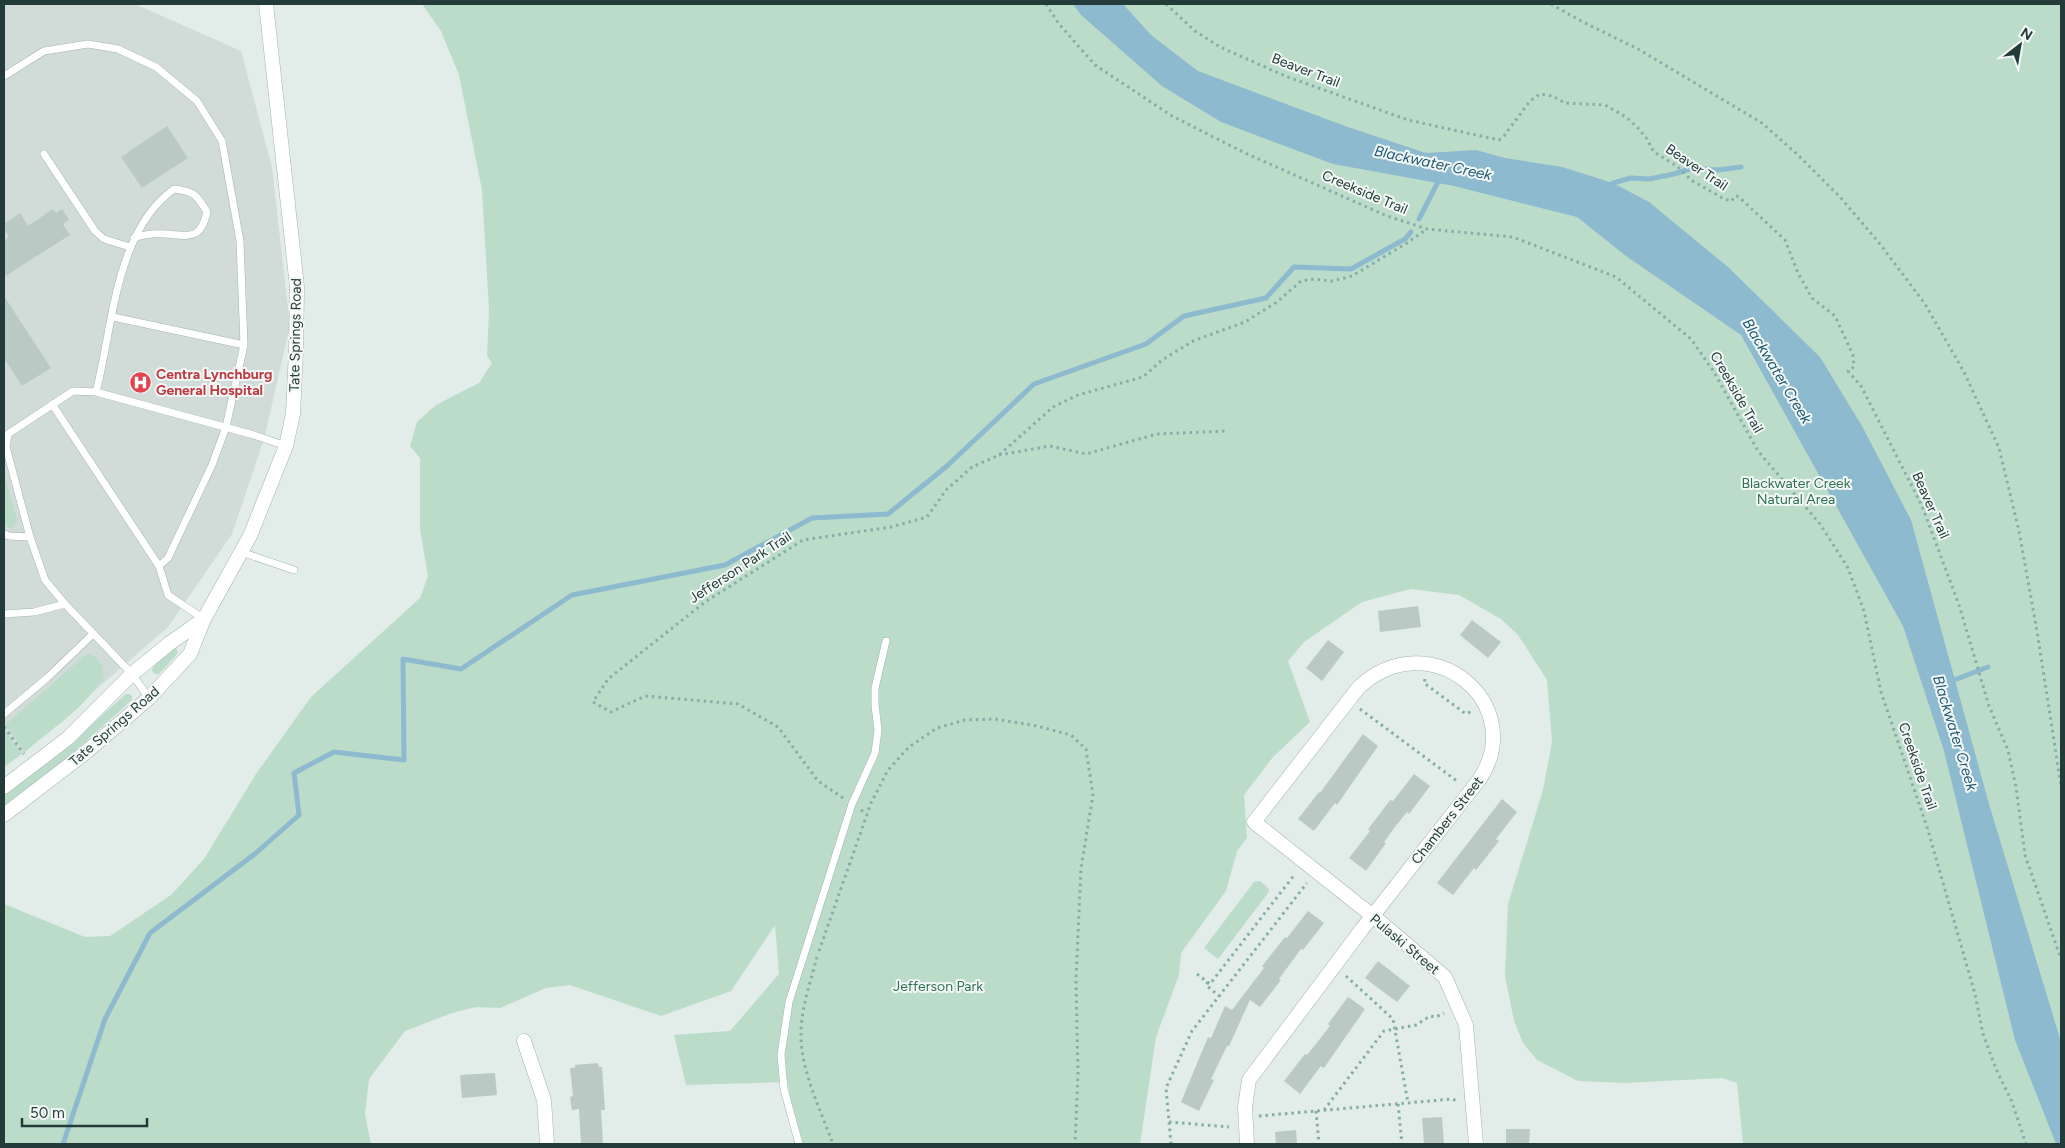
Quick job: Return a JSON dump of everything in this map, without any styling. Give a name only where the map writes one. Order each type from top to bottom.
[{"type":"street","name":"Tate Springs Road","points":[[4,815],[85,753],[149,698],[190,654],[204,619],[250,536],[286,446],[293,414],[297,287],[266,4]]},
{"type":"street","name":"Tate Springs Road","points":[[4,788],[68,738],[132,674],[170,642],[204,619]]},
{"type":"street","name":"Chambers Street","points":[[1247,1144],[1245,1107],[1249,1080],[1372,916],[1486,769],[1492,745],[1490,719],[1480,696],[1462,678],[1450,670],[1423,662],[1395,665],[1369,677],[1359,687],[1254,822]]},
{"type":"street","name":"Pulaski Street","points":[[1254,822],[1445,977],[1466,1025],[1476,1144]]},
{"type":"street","points":[[524,1041],[544,1100],[547,1144]]},
{"type":"lane","points":[[4,76],[44,51],[88,44],[118,49],[156,67],[197,100],[222,141],[240,240],[244,345],[226,427],[212,465],[168,558],[159,566]]},
{"type":"lane","points":[[44,154],[95,231],[104,239],[130,247]]},
{"type":"lane","points":[[96,392],[125,262],[134,238],[160,200],[174,189],[190,191],[199,198],[207,212],[204,225],[196,233],[185,236],[144,234],[134,238]]},
{"type":"lane","points":[[112,317],[244,345]]},
{"type":"lane","points":[[149,698],[132,674],[65,604],[45,580],[30,537],[6,447],[8,434],[73,391],[96,392],[226,427],[286,446]]},
{"type":"lane","points":[[52,404],[159,566],[168,595],[204,619]]},
{"type":"lane","points":[[4,534],[30,537]]},
{"type":"lane","points":[[241,552],[294,570]]},
{"type":"lane","points":[[4,614],[34,612],[65,604]]},
{"type":"lane","points":[[4,714],[93,634]]},
{"type":"lane","points":[[799,1144],[784,1089],[781,1055],[789,1002],[852,804],[875,753],[878,730],[875,705],[876,688],[886,641]]},
{"type":"path","name":"Creekside Trail","points":[[1046,4],[1059,24],[1095,65],[1172,116],[1244,153],[1387,216],[1428,228],[1513,237],[1616,276],[1691,339],[1714,372],[1758,452],[1825,532],[1848,568],[1864,611],[1881,692],[1927,827],[1975,994],[1983,1034],[1996,1069],[2012,1102],[2026,1144]]},
{"type":"path","name":"Beaver Trail","points":[[1166,4],[1195,30],[1220,47],[1285,76],[1408,120],[1499,140],[1530,101],[1540,94],[1553,96],[1565,103],[1605,105],[1626,117],[1648,140],[1651,148],[1657,154],[1677,166],[1692,180],[1729,202],[1734,197],[1740,198],[1785,240],[1798,273],[1812,298],[1835,316],[1853,355],[1854,367],[1848,371],[1861,386],[1922,506],[1959,605],[1989,706],[2008,750],[2016,787],[2025,855],[2061,959]]},
{"type":"path","points":[[1551,4],[1580,21],[1638,49],[1762,124],[1798,155],[1840,197],[1880,244],[1925,304],[1964,372],[1999,448],[2019,531],[2038,632],[2061,786]]},
{"type":"path","name":"Jefferson Park Trail","points":[[835,793],[818,781],[778,727],[738,704],[645,696],[611,712],[592,702],[608,679],[705,602],[803,540],[891,527],[927,517],[946,490],[972,467],[999,455],[1053,407],[1078,395],[1143,377],[1162,360],[1193,341],[1245,322],[1277,302],[1301,281],[1314,279],[1332,281],[1352,276],[1428,228]]},
{"type":"path","points":[[999,455],[1050,446],[1086,454],[1157,434],[1227,431]]},
{"type":"path","points":[[1426,676],[1424,683],[1466,714],[1473,711]]},
{"type":"path","points":[[1359,708],[1457,781]]},
{"type":"path","points":[[833,1144],[805,1066],[801,1033],[808,991],[818,953],[871,803],[888,770],[909,747],[937,728],[965,720],[995,719],[1037,726],[1071,735],[1086,749],[1090,767],[1093,795],[1081,868],[1079,902],[1076,979],[1078,1110],[1075,1144]]},
{"type":"path","points":[[4,727],[25,754]]},
{"type":"path","points":[[1197,974],[1210,984],[1295,874]]},
{"type":"path","points":[[1171,1144],[1166,1088],[1192,1031],[1307,883]]},
{"type":"path","points":[[1343,973],[1393,1020],[1408,1103]]},
{"type":"path","points":[[1208,982],[1206,986],[1219,996]]},
{"type":"path","points":[[1324,1110],[1384,1031],[1416,1025],[1430,1016],[1441,1016],[1446,1007]]},
{"type":"path","points":[[1256,1116],[1452,1099],[1459,1102]]},
{"type":"path","points":[[1398,1104],[1402,1144]]},
{"type":"path","points":[[1316,1111],[1319,1144]]},
{"type":"path","points":[[1169,1122],[1229,1127]]},
{"type":"shaded area","name":"Centra Lynchburg General Hospital","points":[[4,4],[135,4],[241,51],[272,167],[290,326],[264,439],[232,534],[168,627],[24,752],[4,767]]},
{"type":"green space","points":[[422,4],[2061,4],[2061,1144],[1743,1144],[1737,1083],[1722,1078],[1626,1083],[1578,1081],[1537,1060],[1523,1043],[1514,1021],[1505,976],[1508,904],[1543,790],[1552,742],[1547,680],[1518,635],[1501,619],[1459,595],[1411,589],[1362,602],[1304,642],[1288,661],[1310,722],[1273,757],[1244,795],[1247,838],[1237,851],[1226,891],[1181,953],[1179,975],[1156,1037],[1140,1144],[794,1144],[788,1082],[686,1085],[674,1035],[730,1031],[779,974],[775,925],[731,991],[661,1016],[570,985],[546,988],[500,1008],[476,1007],[452,1013],[405,1031],[369,1079],[365,1114],[371,1144],[4,1144],[4,904],[85,937],[110,936],[171,895],[204,859],[256,774],[311,697],[420,598],[428,576],[420,529],[420,458],[410,446],[417,422],[436,405],[479,383],[492,363],[487,356],[489,310],[482,190],[459,75],[441,31]]},
{"type":"green space","points":[[4,472],[17,520],[12,528],[4,526]]},
{"type":"green space","points":[[173,648],[176,648],[178,653],[159,674],[155,674],[152,671],[153,667]]},
{"type":"green space","points":[[89,654],[100,661],[104,682],[100,682],[75,711],[25,752],[5,725],[84,656]]},
{"type":"green space","points":[[126,694],[130,694],[132,700],[65,760],[4,807],[4,796],[59,753]]},
{"type":"green space","points":[[4,729],[22,754],[4,767]]},
{"type":"green space","points":[[1260,881],[1269,889],[1268,893],[1218,959],[1204,948],[1254,882]]},
{"type":"water","name":"Blackwater Creek","points":[[1073,4],[1123,4],[1151,35],[1198,71],[1345,126],[1426,153],[1476,150],[1505,158],[1562,167],[1613,183],[1649,202],[1728,267],[1820,357],[1862,426],[1911,520],[1989,804],[2061,1042],[2061,1144],[2056,1144],[2015,1040],[1944,751],[1903,626],[1741,335],[1626,256],[1577,217],[1454,186],[1333,164],[1221,122],[1162,86],[1081,15]]},
{"type":"building","points":[[167,126],[188,158],[142,188],[121,157]]},
{"type":"building","points":[[53,209],[56,213],[62,209],[69,220],[63,224],[70,235],[4,277],[4,241],[9,237],[4,229],[4,224],[20,213],[28,226]]},
{"type":"building","points":[[4,296],[51,368],[22,386],[4,358]]},
{"type":"building","points":[[1418,606],[1421,627],[1380,632],[1378,611]]},
{"type":"building","points":[[1472,620],[1501,642],[1488,658],[1460,635]]},
{"type":"building","points":[[1328,640],[1344,652],[1322,681],[1306,668]]},
{"type":"building","points":[[1363,734],[1378,746],[1337,805],[1335,803],[1314,831],[1298,819],[1320,793]]},
{"type":"building","points":[[1414,774],[1430,786],[1409,814],[1407,812],[1395,827],[1366,871],[1349,858],[1370,831],[1368,829],[1390,800],[1393,801]]},
{"type":"building","points":[[1502,799],[1517,812],[1496,839],[1499,841],[1476,870],[1474,868],[1453,895],[1437,883]]},
{"type":"building","points":[[1308,911],[1324,923],[1303,950],[1301,949],[1279,979],[1281,980],[1260,1007],[1250,1000],[1229,1046],[1227,1046],[1211,1079],[1214,1080],[1199,1111],[1181,1102],[1208,1037],[1211,1038],[1225,1006],[1232,1010],[1264,968],[1262,966]]},
{"type":"building","points":[[1378,961],[1410,986],[1397,1002],[1365,978]]},
{"type":"building","points":[[1348,997],[1365,1009],[1324,1068],[1321,1066],[1300,1094],[1284,1081],[1330,1026],[1328,1024]]},
{"type":"building","points":[[598,1063],[599,1067],[602,1067],[605,1110],[601,1110],[603,1144],[581,1144],[579,1109],[572,1110],[570,1097],[573,1096],[570,1068],[575,1068],[575,1065]]},
{"type":"building","points":[[495,1073],[497,1095],[462,1098],[460,1075]]},
{"type":"building","points":[[1442,1117],[1444,1144],[1424,1144],[1422,1118]]},
{"type":"building","points":[[1506,1129],[1530,1129],[1529,1144],[1506,1144]]},
{"type":"building","points":[[1296,1130],[1297,1144],[1276,1144],[1275,1132]]},
{"type":"waterway","points":[[1610,188],[1613,183],[1631,178],[1649,179],[1693,168],[1718,170],[1741,167]]},
{"type":"waterway","name":"Blackwater Creek","points":[[1419,219],[1440,178]]},
{"type":"waterway","points":[[63,1144],[105,1019],[150,933],[256,853],[299,815],[294,773],[334,752],[404,760],[403,659],[461,669],[572,595],[725,565],[812,518],[888,514],[947,466],[1034,384],[1146,344],[1184,316],[1266,298],[1294,267],[1351,269],[1405,239],[1411,232]]},
{"type":"waterway","name":"Blackwater Creek","points":[[1949,682],[1988,667]]},
{"type":"place","name":"Centra Lynchburg General Hospital","points":[[140,382]]},
{"type":"park label","name":"Blackwater Creek Natural Area","points":[[1796,492]]},
{"type":"park label","name":"Jefferson Park","points":[[938,986]]}]
